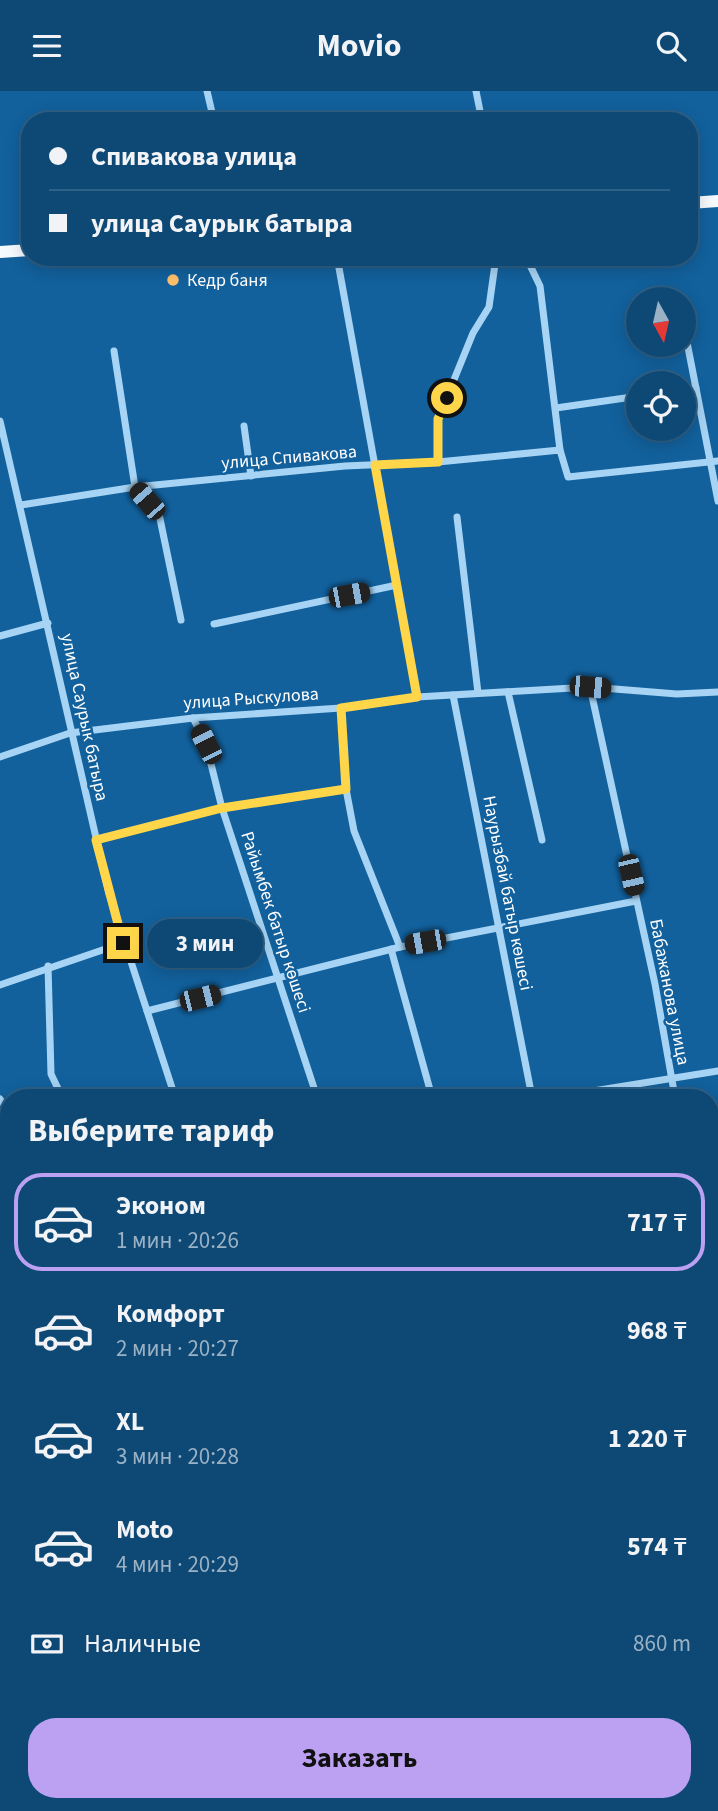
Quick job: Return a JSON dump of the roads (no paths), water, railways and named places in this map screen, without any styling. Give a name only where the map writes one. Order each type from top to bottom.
[{"type":"main road","points":[[698,202],[718,201]]},
{"type":"main road","points":[[0,252],[21,251]]},
{"type":"street","points":[[207,91],[212,112]]},
{"type":"street","points":[[476,91],[480,112]]},
{"type":"street","points":[[339,266],[417,697]]},
{"type":"street","points":[[438,462],[438,419],[473,333],[489,307],[495,266]]},
{"type":"street","points":[[530,266],[540,286],[560,450],[568,477],[714,461]]},
{"type":"street","points":[[114,351],[135,487],[159,514],[181,620]]},
{"type":"street","points":[[696,388],[714,461],[718,501]]},
{"type":"street","points":[[556,408],[626,398]]},
{"type":"street","name":"улица Саурык батыра","points":[[0,421],[96,840],[123,943],[172,1089]]},
{"type":"street","points":[[244,426],[251,476]]},
{"type":"street","name":"улица Спивакова","points":[[21,505],[135,487],[560,450]]},
{"type":"street","points":[[457,517],[478,693]]},
{"type":"street","points":[[214,624],[397,585]]},
{"type":"street","points":[[0,636],[48,623]]},
{"type":"street","name":"улица Рыскулова","points":[[0,757],[70,733],[193,718],[341,708],[417,697],[590,687],[677,694],[718,692]]},
{"type":"street","name":"Бабажанова улица","points":[[590,687],[655,984],[673,1089]]},
{"type":"street","points":[[508,692],[541,840]]},
{"type":"street","name":"Наурызбай батыр көшесі","points":[[453,695],[530,1089]]},
{"type":"street","points":[[341,708],[346,789],[354,831],[400,947]]},
{"type":"street","name":"Райымбек батыр көшесі","points":[[193,718],[206,744],[222,808],[314,1089]]},
{"type":"street","points":[[96,840],[222,808],[346,789]]},
{"type":"street","points":[[148,1011],[391,949],[636,901]]},
{"type":"street","points":[[0,985],[48,966],[123,943]]},
{"type":"street","points":[[391,949],[430,1089]]},
{"type":"street","points":[[48,966],[51,1074],[58,1089]]},
{"type":"street","points":[[602,1089],[718,1071]]},
{"type":"place","name":"Кедр баня","points":[[173,280]]}]
